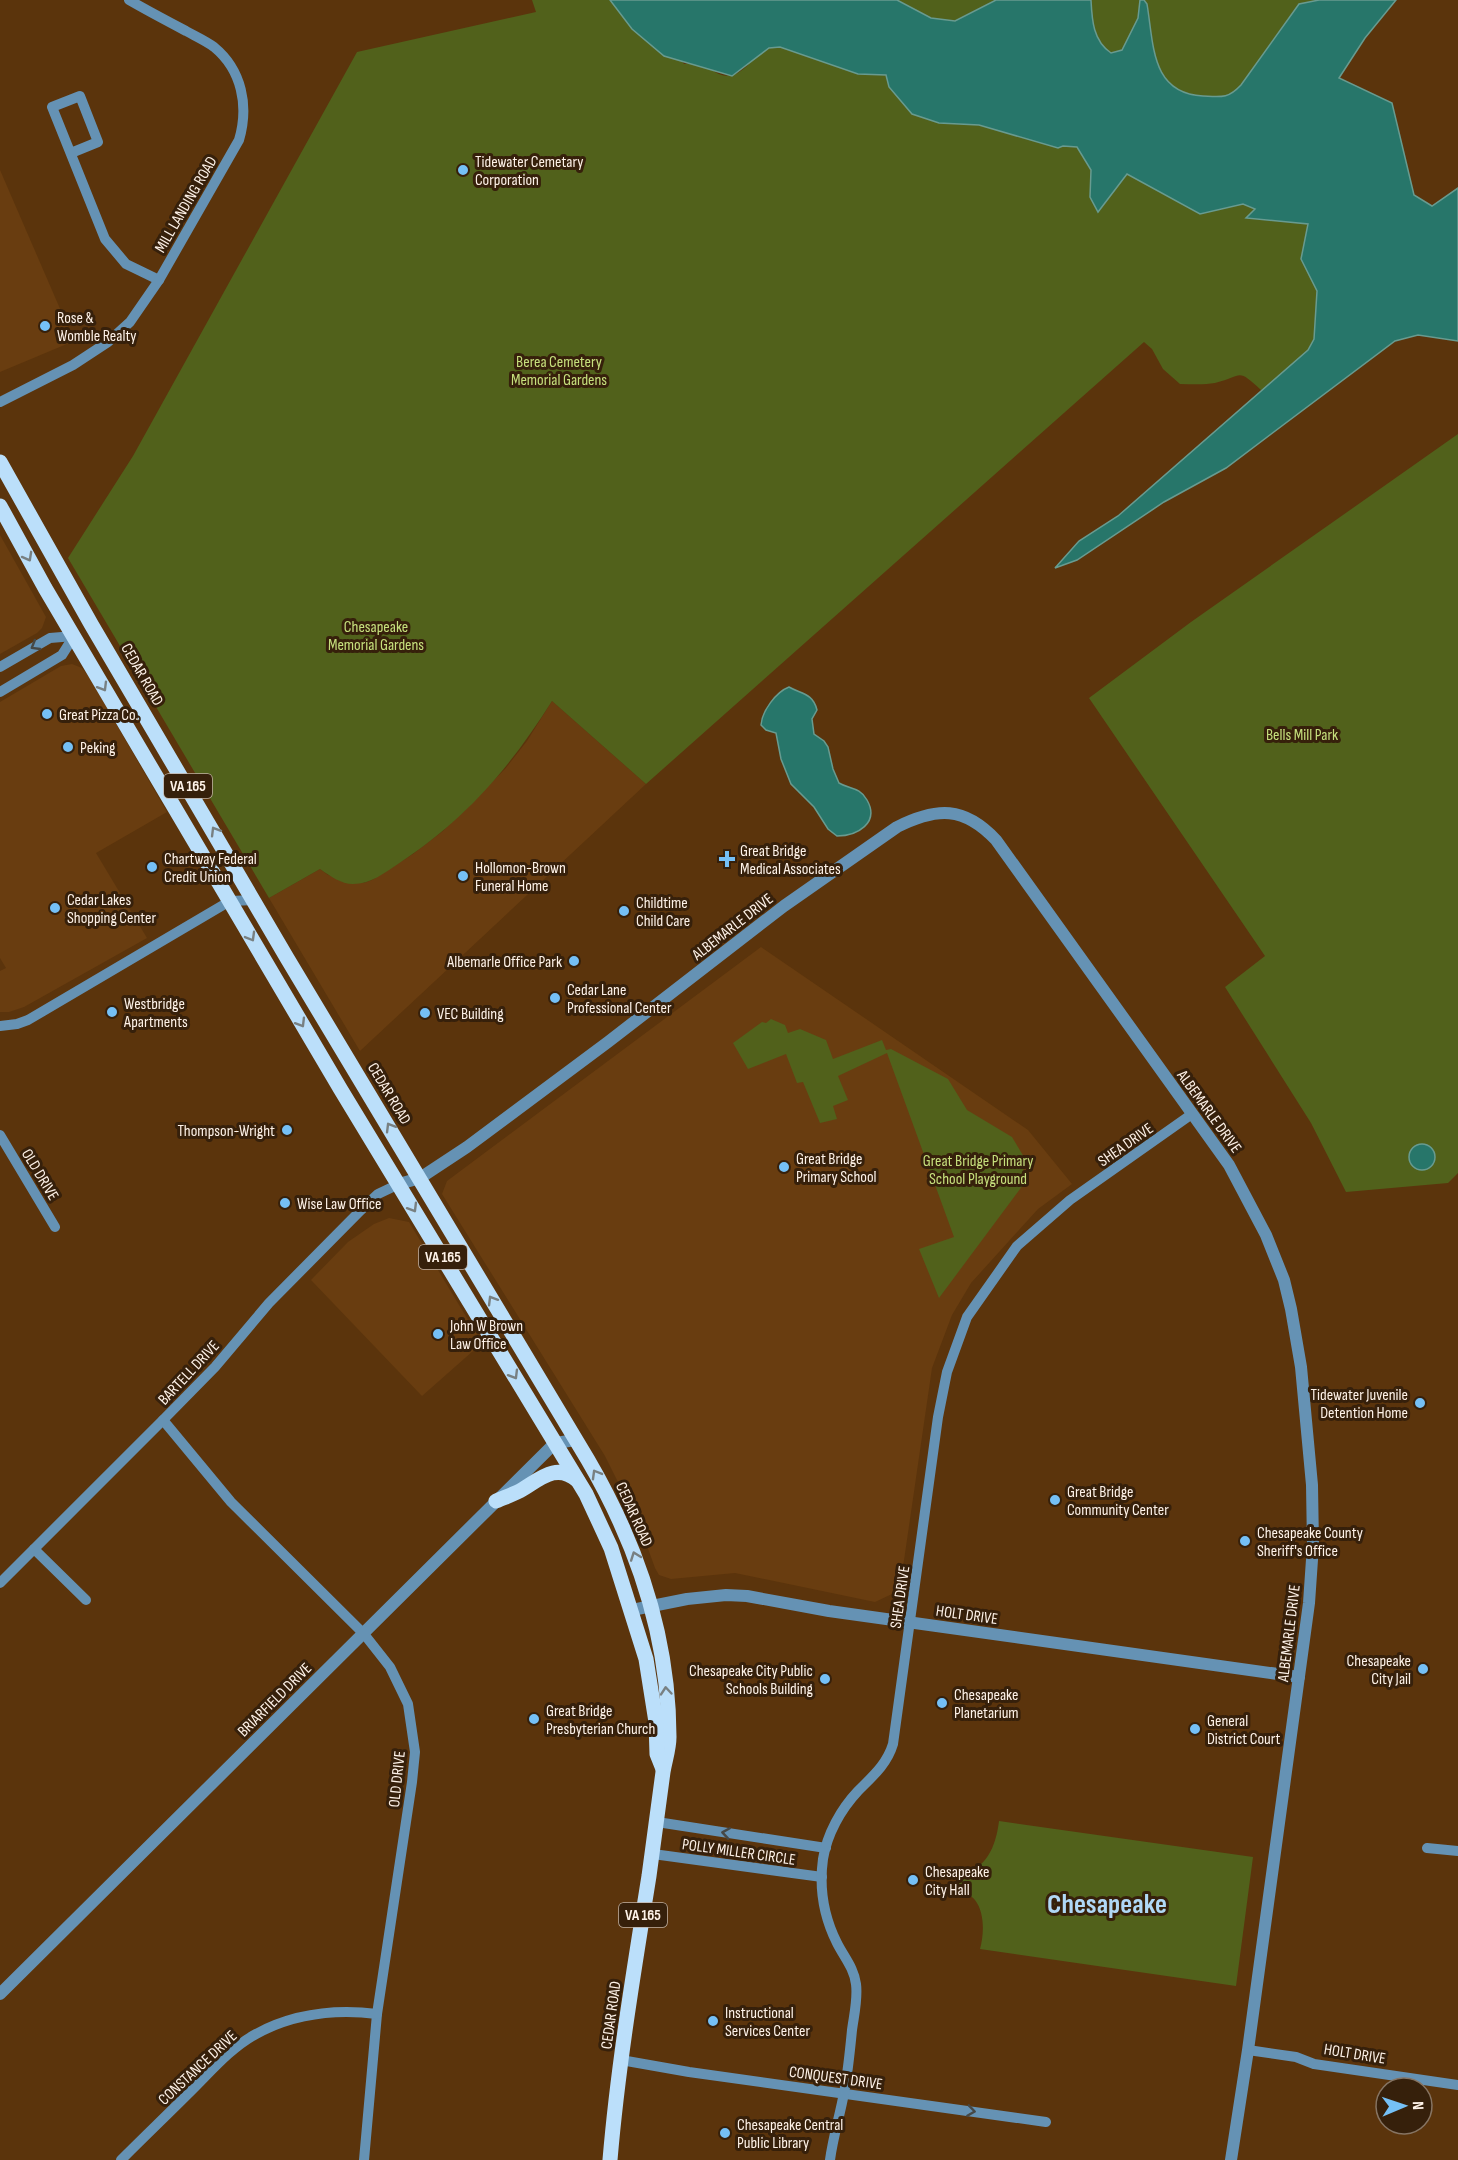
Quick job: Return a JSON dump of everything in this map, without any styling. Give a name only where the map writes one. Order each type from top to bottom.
[{"type":"main road","name":"CEDAR ROAD","points":[[0,462],[292,966],[576,1440],[618,1514],[639,1569],[650,1605],[665,1675],[668,1753],[663,1769],[653,1854],[621,2060],[610,2160]]},
{"type":"main road","name":"CEDAR ROAD","points":[[0,506],[341,1090],[555,1443],[600,1522],[632,1610],[650,1674],[657,1754],[663,1769]]},
{"type":"main road","points":[[70,586],[74,636],[84,637],[94,646],[150,741],[184,780]]},
{"type":"main road","points":[[496,1501],[553,1473],[569,1474],[578,1482]]},
{"type":"street","name":"MILL LANDING ROAD","points":[[0,402],[73,365],[108,342],[130,322],[159,280],[239,140],[243,126],[244,103],[237,76],[225,58],[213,46],[129,0]]},
{"type":"street","points":[[71,153],[98,142],[80,96],[52,107],[105,239],[126,264],[159,280]]},
{"type":"street","points":[[0,667],[50,638],[74,636]]},
{"type":"street","points":[[0,692],[62,655],[74,636]]},
{"type":"street","name":"ALBEMARLE DRIVE","points":[[399,1184],[420,1178],[467,1147],[784,906],[897,826],[942,812],[959,814],[978,823],[996,840],[1229,1165],[1261,1223],[1284,1280],[1296,1329],[1312,1485],[1313,1545],[1309,1603],[1231,2160]]},
{"type":"street","points":[[0,1026],[28,1020],[230,901],[255,900]]},
{"type":"street","name":"SHEA DRIVE","points":[[830,2160],[844,2093],[857,1995],[850,1965],[828,1923],[822,1877],[826,1848],[839,1815],[856,1793],[878,1772],[890,1755],[893,1744],[938,1417],[947,1372],[967,1317],[1017,1246],[1070,1200],[1192,1114]]},
{"type":"street","name":"OLD DRIVE","points":[[0,1135],[5,1154],[55,1227]]},
{"type":"street","name":"BARTELL DRIVE","points":[[0,1582],[215,1367],[269,1304],[361,1210],[378,1194],[399,1184]]},
{"type":"street","name":"OLD DRIVE","points":[[163,1420],[231,1502],[364,1634],[390,1667],[408,1704],[415,1752],[411,1794],[377,2014],[363,2160]]},
{"type":"street","points":[[555,1443],[576,1440]]},
{"type":"street","name":"BRIARFIELD DRIVE","points":[[0,1994],[555,1443]]},
{"type":"street","points":[[34,1549],[86,1600]]},
{"type":"street","name":"HOLT DRIVE","points":[[632,1610],[650,1605],[708,1597],[747,1596],[910,1622],[1299,1677]]},
{"type":"street","name":"POLLY MILLER CIRCLE","points":[[657,1822],[826,1848]]},
{"type":"street","points":[[1427,1848],[1458,1851]]},
{"type":"street","name":"POLLY MILLER CIRCLE","points":[[653,1854],[822,1877]]},
{"type":"street","name":"CONSTANCE DRIVE","points":[[121,2160],[220,2063],[244,2041],[257,2033],[316,2014],[354,2011],[377,2014]]},
{"type":"street","name":"HOLT DRIVE","points":[[1248,2050],[1296,2057],[1314,2064],[1458,2085]]},
{"type":"street","name":"CONQUEST DRIVE","points":[[621,2060],[689,2072],[1043,2121]]},
{"type":"shaded area","points":[[0,170],[74,341],[0,372]]},
{"type":"shaded area","points":[[0,535],[46,617],[42,628],[37,633],[0,654]]},
{"type":"shaded area","points":[[72,664],[82,668],[89,677],[167,812],[96,853],[147,938],[24,1007],[9,1012],[0,1012],[0,971],[6,968],[0,958],[0,702],[61,666]]},
{"type":"shaded area","name":"Hollomon-Brown Funeral Home","points":[[552,701],[646,784],[360,1051],[269,898],[320,869],[328,875],[364,883],[413,854],[443,831],[505,769],[527,741]]},
{"type":"shaded area","points":[[761,947],[1028,1130],[1072,1184],[1038,1209],[971,1283],[952,1315],[932,1368],[901,1581],[892,1594],[875,1602],[735,1573],[671,1579],[659,1575],[639,1524],[605,1456],[442,1194],[447,1181]]},
{"type":"shaded area","name":"John W Brown Law Office","points":[[389,1218],[409,1222],[482,1343],[422,1396],[311,1280],[348,1242],[374,1224]]},
{"type":"green space","name":"Berea Cemetery Memorial Gardens","points":[[532,0],[634,0],[684,64],[705,62],[714,71],[724,76],[735,74],[747,66],[754,53],[771,35],[1232,198],[1269,204],[1255,218],[1308,224],[1301,259],[1317,291],[1314,339],[1308,350],[1262,391],[1240,375],[1211,384],[1180,384],[1163,369],[1152,349],[1144,342],[646,784],[552,701],[519,749],[484,791],[445,829],[398,864],[360,884],[340,881],[320,869],[269,898],[68,558],[133,456],[357,52],[536,12]]},
{"type":"green space","points":[[897,0],[996,0],[955,21],[931,18]]},
{"type":"green space","points":[[1091,0],[1140,0],[1138,18],[1122,50],[1111,53],[1100,42],[1093,22]]},
{"type":"green space","points":[[1144,0],[1319,0],[1299,4],[1241,85],[1228,95],[1215,97],[1187,93],[1174,86],[1165,76],[1154,50],[1147,4]]},
{"type":"green space","name":"Bells Mill Park","points":[[1458,434],[1458,1173],[1448,1183],[1346,1192],[1311,1123],[1225,987],[1265,956],[1089,698],[1191,622]]},
{"type":"green space","name":"Great Bridge Primary School Playground","points":[[771,1019],[785,1025],[788,1033],[800,1029],[826,1040],[833,1059],[882,1040],[886,1050],[891,1049],[948,1079],[967,1110],[1012,1137],[1024,1157],[1023,1185],[939,1298],[919,1249],[954,1237],[887,1053],[838,1076],[848,1100],[833,1106],[837,1119],[820,1123],[803,1082],[797,1083],[786,1054],[748,1069],[733,1043],[762,1022],[766,1023]]},
{"type":"green space","points":[[999,1821],[1253,1857],[1236,1986],[980,1949],[983,1931],[981,1911],[975,1900],[959,1888],[957,1877],[985,1860],[995,1841]]},
{"type":"water","points":[[610,0],[897,0],[931,18],[955,21],[996,0],[1091,0],[1097,36],[1111,53],[1122,50],[1138,18],[1140,0],[1144,0],[1147,4],[1154,51],[1164,77],[1173,86],[1186,93],[1215,97],[1228,95],[1241,85],[1299,4],[1319,0],[1396,0],[1365,38],[1339,78],[1392,103],[1414,195],[1432,206],[1458,188],[1458,341],[1418,335],[1395,341],[1226,468],[1164,502],[1077,560],[1055,568],[1079,541],[1118,516],[1308,350],[1314,339],[1317,291],[1301,259],[1308,224],[1246,218],[1255,209],[1243,204],[1200,214],[1127,174],[1098,212],[1090,197],[1091,170],[1077,147],[1058,148],[979,125],[939,123],[912,114],[889,87],[886,75],[858,74],[780,47],[769,48],[732,76],[664,56],[632,29]]},
{"type":"water","points":[[789,687],[813,700],[817,710],[812,719],[814,734],[828,747],[839,783],[858,790],[867,800],[871,815],[859,831],[837,836],[828,829],[814,807],[791,784],[781,759],[776,733],[766,730],[761,725],[770,703],[779,693]]},
{"type":"water","points":[[1422,1144],[1431,1148],[1435,1157],[1431,1166],[1422,1170],[1413,1166],[1409,1157],[1413,1148]]},
{"type":"place","name":"Tidewater Cemetary Corporation","points":[[463,170]]},
{"type":"place","name":"Rose & Womble Realty","points":[[45,326]]},
{"type":"place","name":"Great Pizza Co.","points":[[47,714]]},
{"type":"place","name":"Peking","points":[[68,747]]},
{"type":"place","name":"Great Bridge Medical Associates","points":[[727,859]]},
{"type":"place","name":"Chartway Federal Credit Union","points":[[152,867]]},
{"type":"place","name":"Hollomon-Brown Funeral Home","points":[[463,876]]},
{"type":"place","name":"Cedar Lakes Shopping Center","points":[[55,908]]},
{"type":"place","name":"Childtime Child Care","points":[[624,911]]},
{"type":"place","name":"Albemarle Office Park","points":[[574,961]]},
{"type":"place","name":"Cedar Lane Professional Center","points":[[555,998]]},
{"type":"place","name":"Westbridge Apartments","points":[[112,1012]]},
{"type":"place","name":"VEC Building","points":[[425,1013]]},
{"type":"place","name":"Thompson-Wright","points":[[287,1130]]},
{"type":"place","name":"Great Bridge Primary School","points":[[784,1167]]},
{"type":"place","name":"Wise Law Office","points":[[285,1203]]},
{"type":"place","name":"John W Brown Law Office","points":[[438,1334]]},
{"type":"place","name":"Tidewater Juvenile Detention Home","points":[[1420,1403]]},
{"type":"place","name":"Great Bridge Community Center","points":[[1055,1500]]},
{"type":"place","name":"Chesapeake County Sheriff's Office","points":[[1245,1541]]},
{"type":"place","name":"Chesapeake City Jail","points":[[1423,1669]]},
{"type":"place","name":"Chesapeake City Public Schools Building","points":[[825,1679]]},
{"type":"place","name":"Chesapeake Planetarium","points":[[942,1703]]},
{"type":"place","name":"Great Bridge Presbyterian Church","points":[[534,1719]]},
{"type":"place","name":"General District Court","points":[[1195,1729]]},
{"type":"place","name":"Chesapeake City Hall","points":[[913,1880]]},
{"type":"place","name":"Instructional Services Center","points":[[713,2021]]},
{"type":"place","name":"Chesapeake Central Public Library","points":[[725,2133]]},
{"type":"district","name":"Chesapeake","points":[[1107,1903]]},
{"type":"park label","name":"Chesapeake Memorial Gardens","points":[[376,635]]}]
